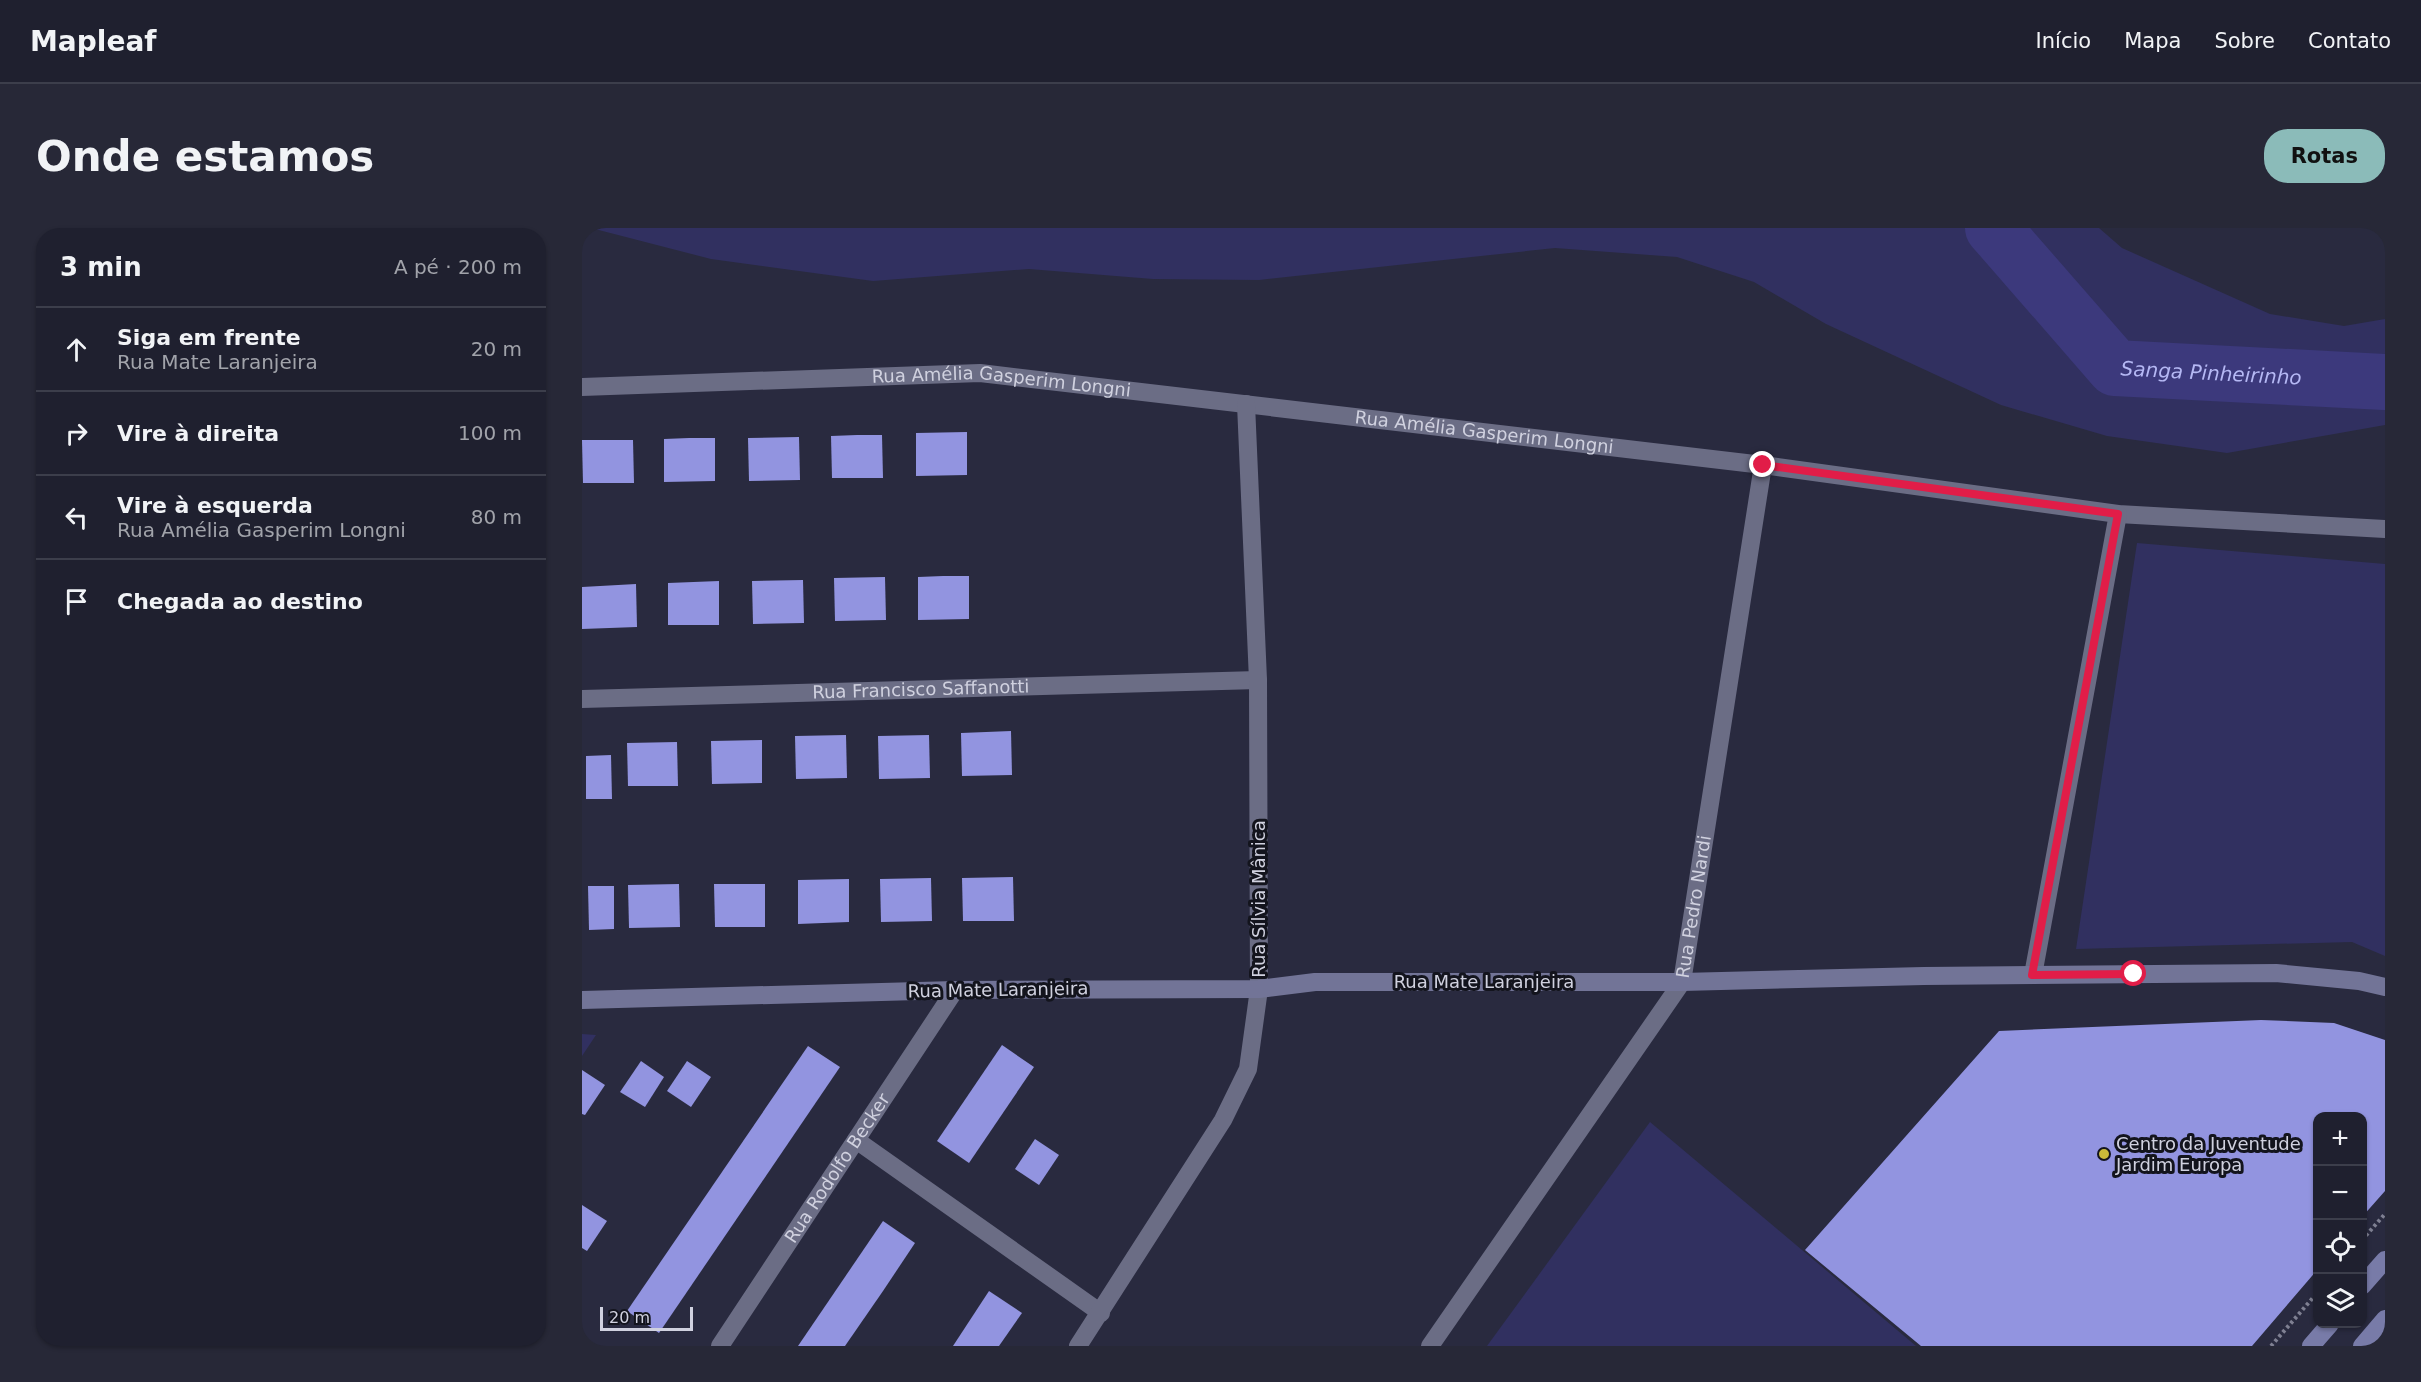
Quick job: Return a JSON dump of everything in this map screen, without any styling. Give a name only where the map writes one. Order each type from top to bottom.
[{"type":"main road","points":[[2367,1280],[2385,1260]]},
{"type":"main road","points":[[2362,1346],[2385,1319]]},
{"type":"main road","points":[[2311,1346],[2326,1328]]},
{"type":"street","name":"Rua Amélia Gasperim Longni","points":[[582,387],[980,373],[1763,465],[2118,514],[2385,529]]},
{"type":"street","name":"Rua Sílvia Mânica","points":[[1078,1346],[1224,1120],[1248,1069],[1259,989],[1258,680],[1246,404]]},
{"type":"street","name":"Rua Pedro Nardi","points":[[1430,1346],[1682,982],[1763,465]]},
{"type":"street","points":[[2032,975],[2118,514]]},
{"type":"street","name":"Rua Francisco Saffanotti","points":[[582,699],[1258,680]]},
{"type":"street","name":"Rua Mate Laranjeira","points":[[582,1000],[956,990],[1259,989],[1315,982],[1682,982],[2276,973],[2359,981],[2385,987]]},
{"type":"street","name":"Rua Rodolfo Becker","points":[[720,1346],[956,990]]},
{"type":"street","points":[[856,1140],[1101,1313]]},
{"type":"path","points":[[2367,1234],[2385,1214]]},
{"type":"path","points":[[2271,1346],[2313,1298]]},
{"type":"shaded area","points":[[591,228],[2099,228],[2122,248],[2270,314],[2344,326],[2385,319],[2385,425],[2227,453],[2107,436],[2001,405],[1826,324],[1754,282],[1677,257],[1555,248],[1259,280],[1153,279],[1029,269],[873,281],[711,259]]},
{"type":"shaded area","points":[[2137,543],[2385,564],[2385,956],[2352,942],[2076,949]]},
{"type":"shaded area","points":[[582,1034],[596,1035],[582,1056]]},
{"type":"shaded area","points":[[1650,1122],[1916,1346],[1487,1346]]},
{"type":"building","points":[[967,432],[967,475],[916,476],[916,433]]},
{"type":"building","points":[[882,435],[883,478],[832,478],[831,436]]},
{"type":"building","points":[[799,437],[800,480],[749,481],[748,438]]},
{"type":"building","points":[[715,438],[715,481],[664,482],[664,439]]},
{"type":"building","points":[[582,440],[633,440],[634,483],[583,483]]},
{"type":"building","points":[[969,576],[969,619],[918,620],[918,577]]},
{"type":"building","points":[[885,577],[886,620],[835,621],[834,578]]},
{"type":"building","points":[[803,580],[804,623],[753,624],[752,581]]},
{"type":"building","points":[[719,581],[719,625],[668,625],[668,583]]},
{"type":"building","points":[[636,584],[637,627],[582,629],[582,587]]},
{"type":"building","points":[[1011,731],[1012,775],[962,776],[961,733]]},
{"type":"building","points":[[846,735],[847,778],[796,779],[795,736]]},
{"type":"building","points":[[929,735],[930,778],[879,779],[878,736]]},
{"type":"building","points":[[762,740],[762,783],[712,784],[711,741]]},
{"type":"building","points":[[677,742],[678,786],[628,786],[627,743]]},
{"type":"building","points":[[611,755],[612,799],[586,799],[586,756]]},
{"type":"building","points":[[1013,877],[1014,921],[963,921],[962,878]]},
{"type":"building","points":[[931,878],[932,921],[881,922],[880,879]]},
{"type":"building","points":[[849,879],[849,922],[798,924],[798,880]]},
{"type":"building","points":[[679,884],[680,927],[629,928],[628,885]]},
{"type":"building","points":[[714,884],[765,884],[765,927],[715,927]]},
{"type":"building","points":[[588,886],[614,886],[614,929],[589,930]]},
{"type":"building","name":"Centro da Juventude Jardim Europa","points":[[2261,1020],[2334,1023],[2385,1040],[2385,1191],[2367,1211],[2367,1112],[2313,1112],[2313,1275],[2252,1346],[1921,1346],[1805,1250],[1999,1031]]},
{"type":"building","points":[[1002,1045],[1034,1067],[969,1163],[937,1141]]},
{"type":"building","points":[[808,1046],[840,1067],[659,1333],[627,1311]]},
{"type":"building","points":[[641,1061],[664,1077],[645,1107],[620,1092]]},
{"type":"building","points":[[687,1061],[711,1077],[691,1107],[667,1091]]},
{"type":"building","points":[[582,1070],[605,1085],[585,1115],[582,1114]]},
{"type":"building","points":[[1035,1139],[1059,1155],[1039,1185],[1015,1169]]},
{"type":"building","points":[[582,1205],[607,1221],[587,1251],[582,1248]]},
{"type":"building","points":[[883,1221],[915,1243],[883,1291],[845,1346],[798,1346]]},
{"type":"building","points":[[989,1291],[1022,1313],[999,1346],[953,1346]]},
{"type":"waterway","name":"Sanga Pinheirinho","points":[[1993,228],[2115,368],[2385,382]]},
{"type":"place","name":"Centro da Juventude Jardim Europa","points":[[2104,1154]]},
{"type":"route","points":[[1763,465],[2118,514],[2032,975],[2134,974]]}]
